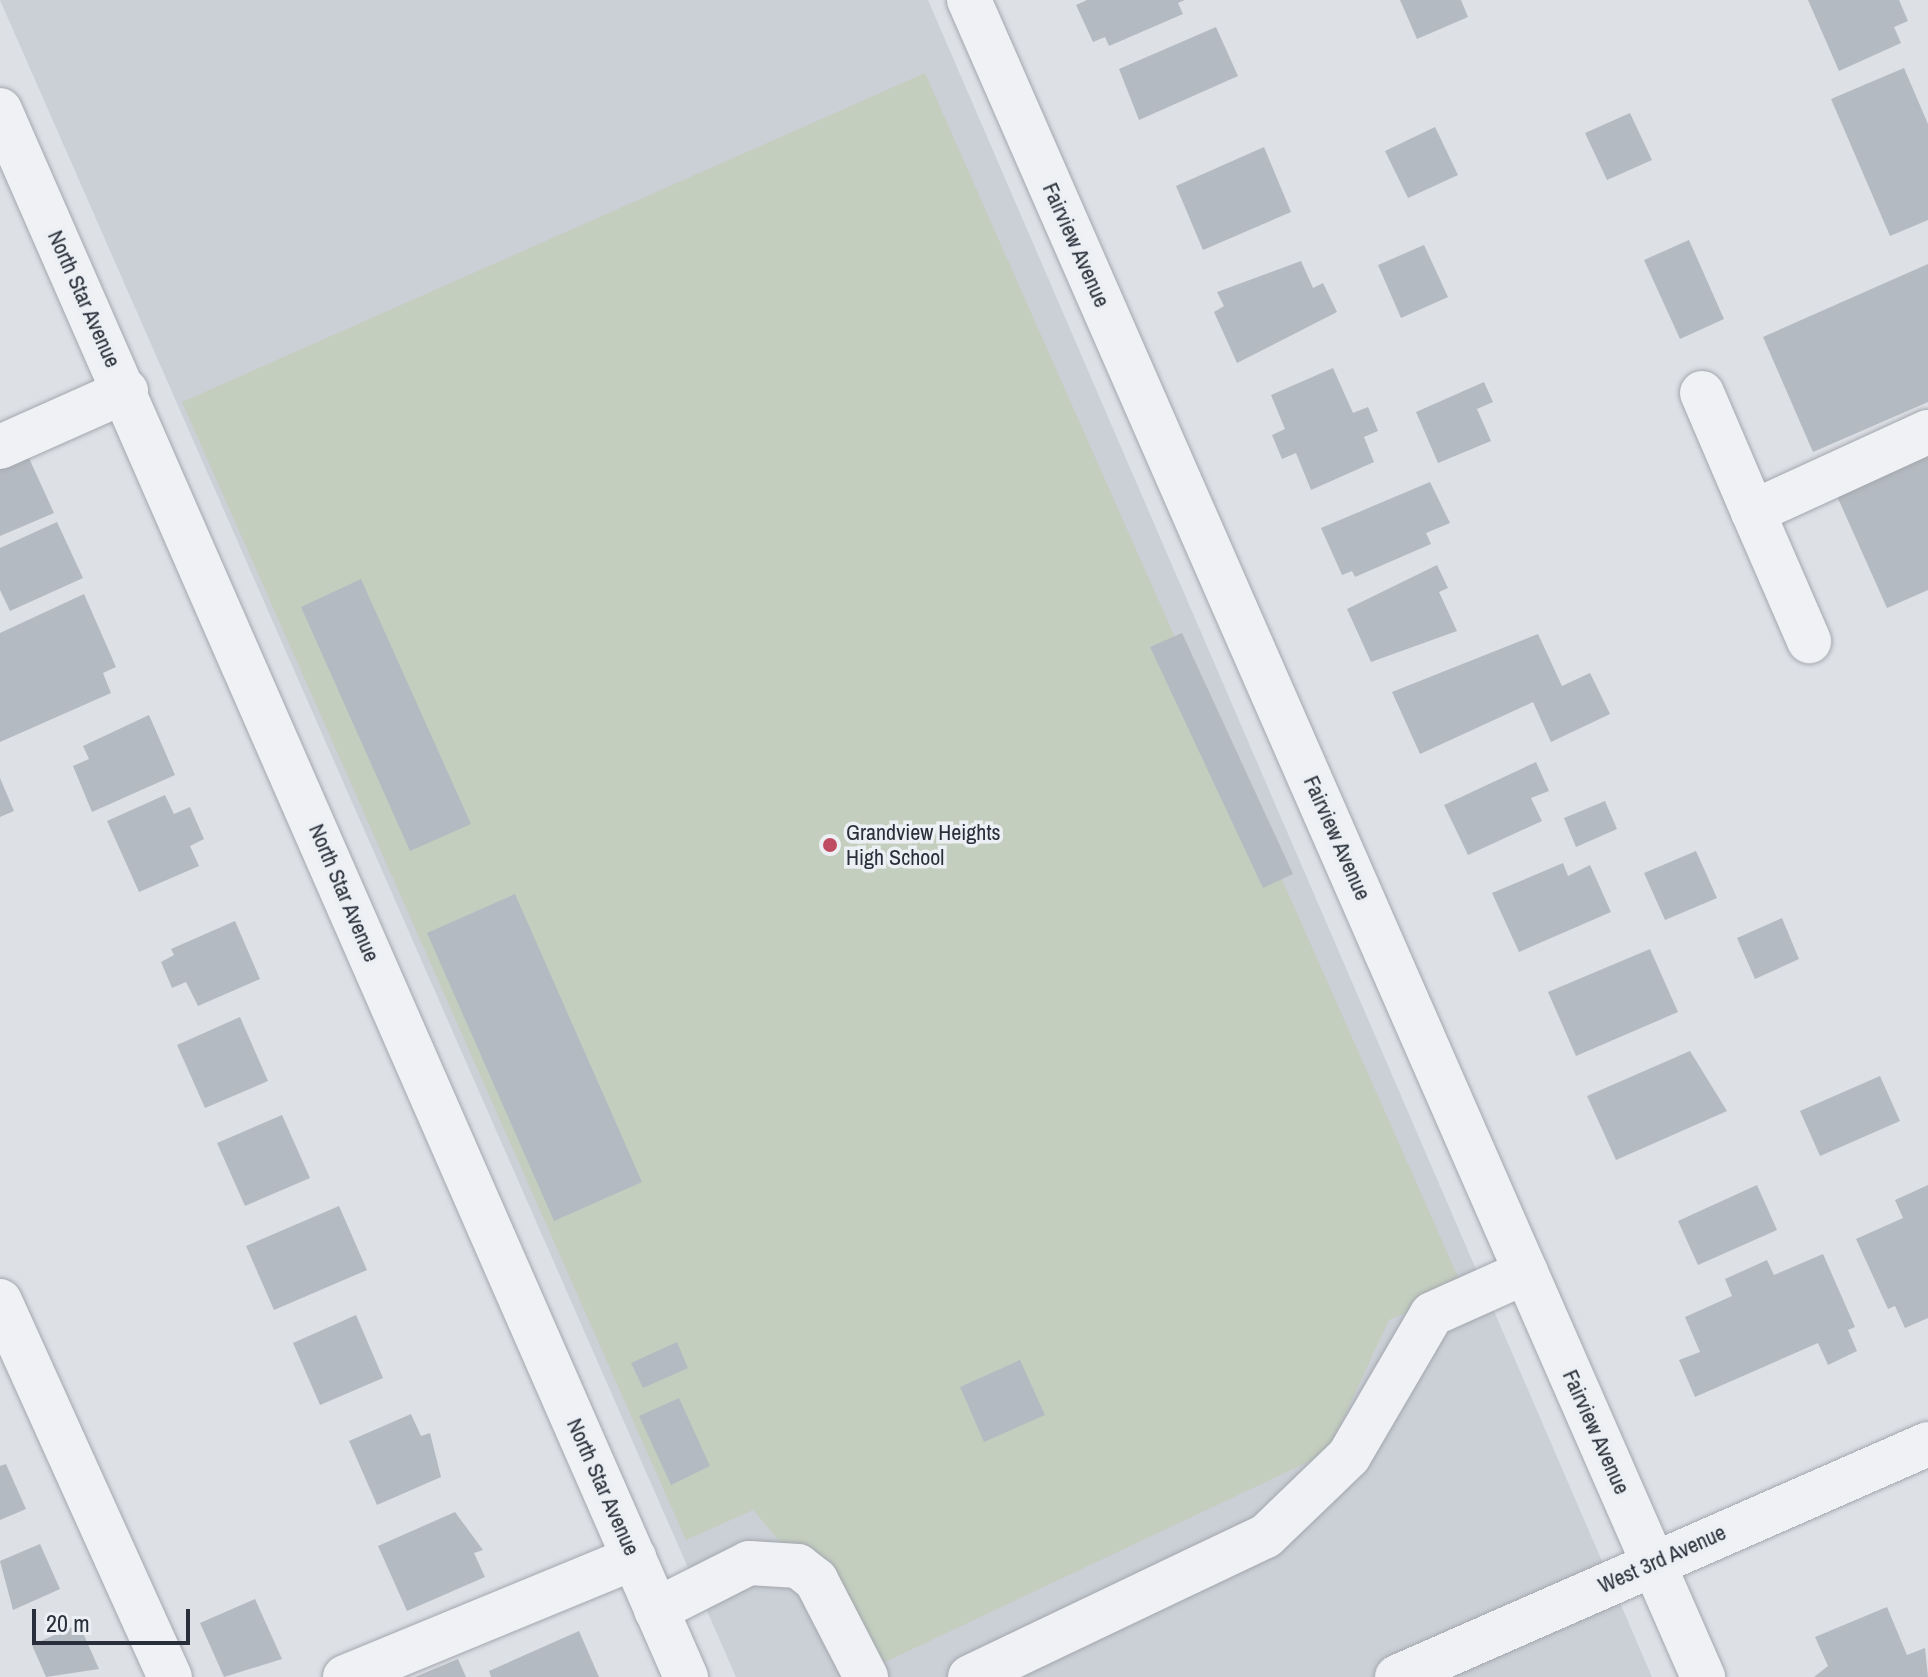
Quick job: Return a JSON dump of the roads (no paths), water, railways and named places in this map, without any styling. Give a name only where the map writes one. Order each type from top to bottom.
[{"type":"street","name":"Fairview Avenue","points":[[969,0],[1703,1677]]},
{"type":"street","name":"North Star Avenue","points":[[0,110],[126,391],[686,1677]]},
{"type":"street","points":[[0,447],[126,391]]},
{"type":"street","points":[[1702,393],[1809,641]]},
{"type":"street","points":[[1753,512],[1928,432]]},
{"type":"street","points":[[970,1677],[1266,1536],[1349,1456],[1432,1314],[1526,1272]]},
{"type":"street","points":[[0,1301],[170,1677]]},
{"type":"street","name":"West 3rd Avenue","points":[[1397,1677],[1928,1444]]},
{"type":"street","points":[[345,1677],[634,1558]]},
{"type":"street","points":[[656,1610],[749,1563],[798,1566],[816,1580],[866,1677]]},
{"type":"place","name":"Grandview Heights High School","points":[[830,845]]}]
